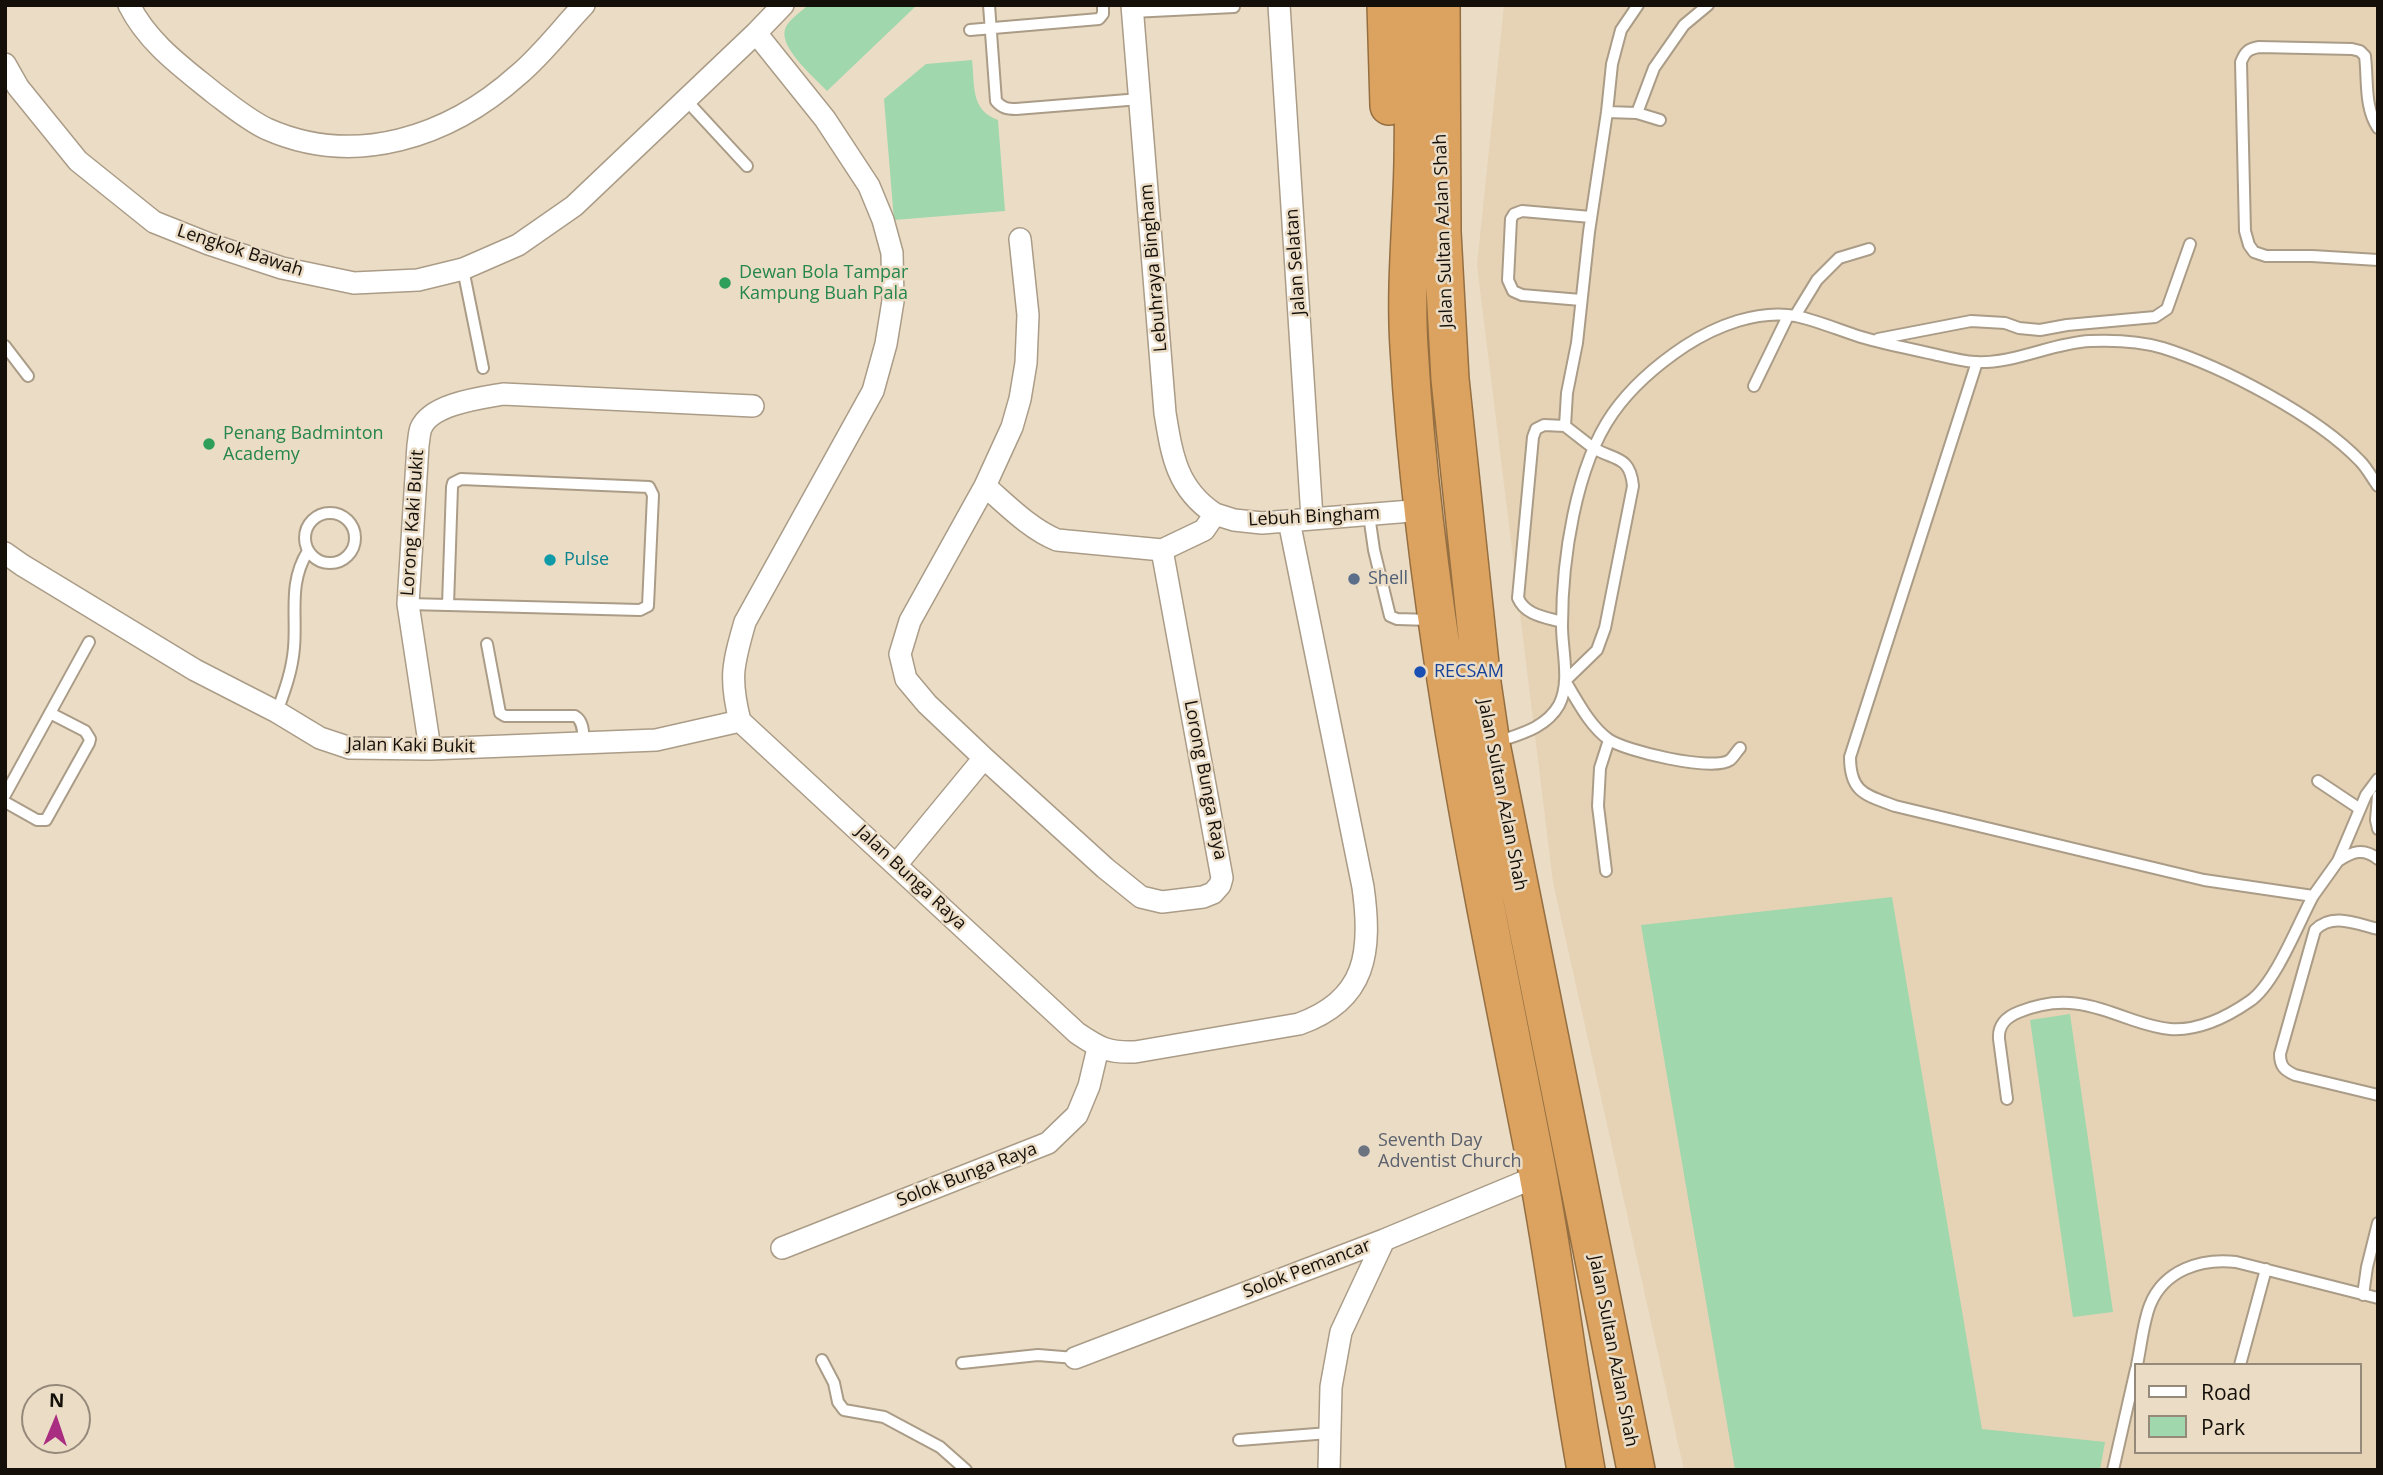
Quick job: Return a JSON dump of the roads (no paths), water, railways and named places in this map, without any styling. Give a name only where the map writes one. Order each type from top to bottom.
[{"type":"highway","points":[[1386,5],[1395,246],[1407,291]]},
{"type":"highway","points":[[1413,5],[1427,68]]},
{"type":"highway","points":[[1427,68],[1441,5]]},
{"type":"highway","points":[[1442,232],[1459,129],[1462,5]]},
{"type":"highway","name":"Jalan Sultan Azlan Shah","points":[[1427,68],[1413,163],[1407,291],[1409,346],[1424,510],[1450,706],[1475,853],[1538,1176],[1568,1369],[1587,1470]]},
{"type":"highway","name":"Jalan Sultan Azlan Shah","points":[[1427,68],[1442,232],[1450,379],[1482,683],[1491,744],[1636,1470]]},
{"type":"street","points":[[129,5],[160,49],[232,107],[266,128],[309,142],[340,148],[370,147],[401,139],[430,131],[459,117],[519,75],[584,5]]},
{"type":"street","name":"Lengkok Bawah","points":[[5,64],[18,87],[78,161],[154,222],[209,244],[282,268],[354,283],[418,280],[463,269],[517,245],[574,206],[783,5]]},
{"type":"street","name":"Jalan Selatan","points":[[1279,5],[1312,518]]},
{"type":"street","name":"Lebuhraya Bingham","points":[[1132,9],[1170,448],[1180,478],[1202,505],[1215,513]]},
{"type":"street","points":[[740,721],[733,693],[733,664],[745,622],[873,391],[894,300],[892,253],[883,220],[869,186],[825,119],[756,33]]},
{"type":"street","name":"Lorong Bunga Raya","points":[[1020,239],[1028,315],[1026,363],[1012,427],[985,486],[910,621],[900,654],[906,679],[927,704],[984,758],[1105,868],[1141,897],[1162,902],[1203,897],[1213,893],[1220,885],[1222,870],[1162,550]]},
{"type":"street","name":"Lorong Kaki Bukit","points":[[430,749],[408,604],[421,428],[429,417],[443,409],[471,400],[503,394],[753,406]]},
{"type":"street","points":[[985,486],[1038,530],[1057,540],[1162,550],[1204,530],[1215,513]]},
{"type":"street","name":"Lebuh Bingham","points":[[1215,513],[1234,520],[1289,521],[1424,510]]},
{"type":"street","points":[[1098,1048],[1117,1053],[1135,1052],[1298,1024],[1322,1016],[1337,1004],[1351,987],[1362,964],[1367,941],[1363,887],[1289,521]]},
{"type":"street","name":"Jalan Kaki Bukit","points":[[5,553],[195,670],[277,712],[320,738],[351,748],[430,749],[656,740],[740,721]]},
{"type":"street","name":"Jalan Bunga Raya","points":[[740,721],[1077,1033],[1098,1048]]},
{"type":"street","points":[[896,865],[984,758]]},
{"type":"street","name":"Solok Bunga Raya","points":[[782,1248],[1048,1143],[1077,1115],[1089,1086],[1098,1048]]},
{"type":"street","name":"Solok Pemancar","points":[[1075,1358],[1384,1240],[1538,1176]]},
{"type":"street","points":[[1329,1470],[1331,1387],[1341,1332],[1384,1240]]},
{"type":"lane","points":[[989,5],[996,101],[1000,106],[1016,108],[1140,99]]},
{"type":"lane","points":[[970,30],[1099,19],[1103,14],[1102,5]]},
{"type":"lane","points":[[1565,426],[1567,393],[1577,343],[1612,64],[1621,30],[1638,5]]},
{"type":"lane","points":[[1637,113],[1654,68],[1684,25],[1708,5]]},
{"type":"lane","points":[[1132,9],[1234,7]]},
{"type":"lane","points":[[2378,128],[2371,118],[2365,56],[2360,51],[2259,47],[2250,48],[2244,54],[2241,62],[2244,205],[2245,231],[2249,244],[2255,251],[2266,256],[2378,260]]},
{"type":"lane","points":[[686,100],[747,166]]},
{"type":"lane","points":[[1607,112],[1637,113],[1660,120]]},
{"type":"lane","points":[[1581,300],[1522,295],[1513,290],[1508,280],[1511,219],[1514,214],[1522,211],[1591,217]]},
{"type":"lane","points":[[1872,340],[1971,321],[2005,323],[2019,328],[2040,330],[2155,317],[2167,309],[2190,244]]},
{"type":"lane","points":[[1754,386],[1791,316],[1817,280],[1839,258],[1869,249]]},
{"type":"lane","points":[[463,269],[483,368]]},
{"type":"lane","points":[[1491,744],[1539,726],[1551,716],[1560,702],[1565,681],[1562,622],[1568,548],[1578,491],[1594,448],[1612,413],[1640,381],[1666,359],[1692,342],[1735,321],[1760,316],[1791,316],[1872,340],[1977,362],[2015,359],[2084,341],[2119,340],[2161,348],[2238,379],[2297,412],[2361,461],[2378,486]]},
{"type":"lane","points":[[5,346],[28,376]]},
{"type":"lane","points":[[1977,362],[1850,757],[1854,784],[1865,794],[1895,806],[2204,880],[2313,896]]},
{"type":"lane","points":[[1562,622],[1529,612],[1521,607],[1518,598],[1533,437],[1536,429],[1544,425],[1565,426],[1594,448],[1625,462],[1632,472],[1633,485],[1605,628],[1597,650],[1565,681]]},
{"type":"lane","points":[[408,604],[448,605],[645,609],[649,602],[653,491],[645,486],[457,480],[452,487],[448,605]]},
{"type":"lane","points":[[277,712],[292,669],[295,647],[295,585],[300,565],[309,551],[305,536],[307,529],[317,517],[332,513],[340,515],[352,525],[354,548],[344,560],[328,563],[320,561],[309,551]]},
{"type":"lane","points":[[1369,515],[1374,550],[1390,616],[1397,619],[1438,620]]},
{"type":"lane","points":[[5,795],[89,642]]},
{"type":"lane","points":[[487,644],[500,713],[505,716],[575,716],[582,725],[584,743]]},
{"type":"lane","points":[[1565,681],[1590,720],[1609,740],[1658,757],[1709,765],[1729,761],[1740,747]]},
{"type":"lane","points":[[5,802],[37,820],[46,820],[89,743],[90,739],[85,731],[50,713]]},
{"type":"lane","points":[[1606,871],[1598,806],[1600,768],[1609,740]]},
{"type":"lane","points":[[2007,1099],[1998,1032],[2006,1019],[2033,1006],[2067,1001],[2090,1005],[2156,1027],[2184,1029],[2214,1021],[2252,1000],[2273,974],[2313,896],[2338,861],[2366,794],[2378,779]]},
{"type":"lane","points":[[2319,781],[2360,809]]},
{"type":"lane","points":[[2378,796],[2378,829]]},
{"type":"lane","points":[[2338,861],[2351,852],[2358,851],[2378,859]]},
{"type":"lane","points":[[2378,929],[2332,919],[2322,922],[2315,930],[2280,1054],[2280,1064],[2286,1071],[2295,1074],[2378,1095]]},
{"type":"lane","points":[[2363,1294],[2378,1223]]},
{"type":"lane","points":[[2138,1363],[2149,1306],[2157,1293],[2169,1279],[2202,1262],[2219,1260],[2266,1269],[2378,1298]]},
{"type":"lane","points":[[2241,1360],[2266,1269]]},
{"type":"lane","points":[[962,1363],[1038,1355],[1075,1358]]},
{"type":"lane","points":[[822,1360],[834,1382],[838,1402],[844,1410],[884,1417],[940,1447],[966,1470]]},
{"type":"lane","points":[[2113,1470],[2134,1394]]},
{"type":"lane","points":[[1239,1440],[1329,1433]]},
{"type":"place","name":"Dewan Bola Tampar Kampung Buah Pala","points":[[725,283]]},
{"type":"place","name":"Penang Badminton Academy","points":[[209,444]]},
{"type":"place","name":"Pulse","points":[[550,560]]},
{"type":"place","name":"Shell","points":[[1354,579]]},
{"type":"place","name":"RECSAM","points":[[1420,672]]},
{"type":"place","name":"Seventh Day Adventist Church","points":[[1364,1151]]}]
